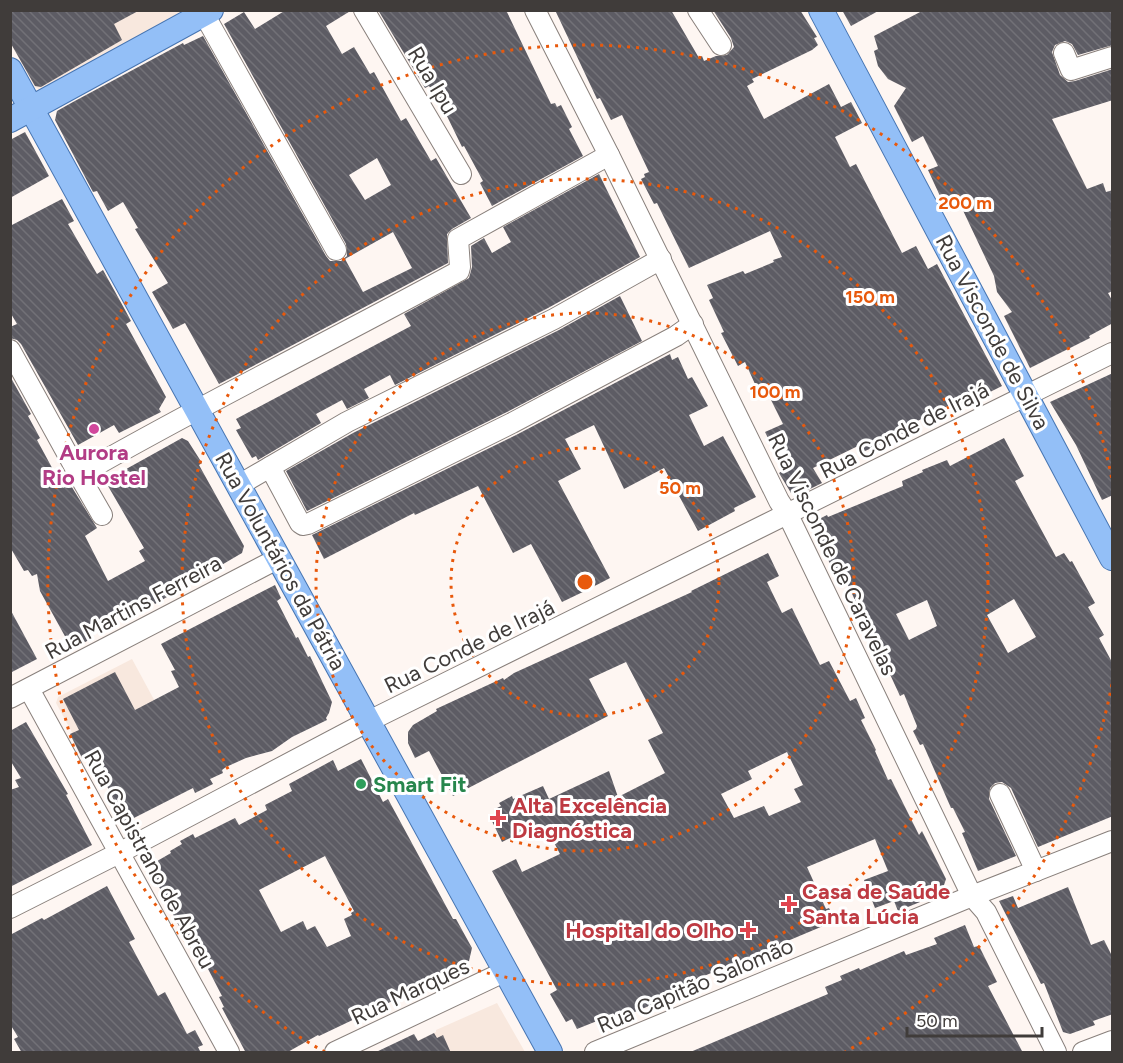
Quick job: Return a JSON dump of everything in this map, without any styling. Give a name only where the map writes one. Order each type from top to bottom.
[{"type":"main road","name":"Rua Visconde de Silva","points":[[821,10],[1113,558]]},
{"type":"main road","points":[[21,115],[208,12]]},
{"type":"main road","name":"Rua Voluntários da Pátria","points":[[10,70],[21,115],[196,408],[550,1053]]},
{"type":"street","name":"Rua Ipu","points":[[364,10],[461,174]]},
{"type":"street","name":"Rua Visconde de Caravelas","points":[[536,10],[779,501],[788,515],[972,896],[986,912],[1056,1053]]},
{"type":"street","points":[[698,10],[721,45]]},
{"type":"street","points":[[208,12],[336,250]]},
{"type":"street","points":[[1064,53],[1071,70],[1113,57]]},
{"type":"street","points":[[79,475],[196,408],[459,271],[458,239],[609,155]]},
{"type":"street","points":[[238,485],[347,422],[554,319],[661,259]]},
{"type":"street","points":[[270,467],[300,524],[308,524],[512,423],[676,336],[696,330]]},
{"type":"street","points":[[448,468],[587,397],[594,390],[696,330]]},
{"type":"street","points":[[10,350],[102,515]]},
{"type":"street","name":"Rua Conde de Irajá","points":[[10,908],[369,721],[1113,353]]},
{"type":"street","name":"Rua Martins Ferreira","points":[[10,698],[279,558]]},
{"type":"street","name":"Rua Capistrano de Abreu","points":[[29,689],[229,1053]]},
{"type":"street","points":[[1000,794],[1036,871]]},
{"type":"street","name":"Rua Capitão Salomão","points":[[595,1053],[972,896],[1113,841]]},
{"type":"street","name":"Rua Marques","points":[[335,1053],[506,971]]},
{"type":"street","points":[[1083,1053],[1113,1041]]},
{"type":"shaded area","points":[[10,11],[186,11],[38,89],[34,86],[11,44]]},
{"type":"shaded area","points":[[132,659],[178,744],[100,784],[56,703],[58,697]]},
{"type":"shaded area","points":[[497,1003],[525,1052],[394,1052],[436,1030]]},
{"type":"building","points":[[10,10],[140,10],[114,24],[122,40],[41,87],[35,86],[10,42]]},
{"type":"building","points":[[286,10],[352,10],[326,26],[342,54],[354,47],[370,74],[374,72],[401,121],[406,118],[431,161],[436,158],[471,218],[447,234],[448,263],[219,384],[185,323],[173,329],[152,292],[168,283],[135,229],[138,228],[123,202],[108,211],[97,191],[93,192],[55,120],[57,111],[183,43],[184,45],[203,36],[326,256],[330,261],[341,261],[347,256],[346,244],[224,24],[244,12],[255,29]],"holes":[[[377,158],[391,185],[365,200],[349,175]],[[393,232],[412,268],[363,292],[345,259]]]},
{"type":"building","points":[[378,10],[506,10],[551,104],[555,103],[557,107],[561,105],[572,127],[569,129],[583,156],[492,206],[480,183],[483,181],[464,146],[462,147],[444,110],[429,86],[425,88]]},
{"type":"building","points":[[555,10],[671,10],[699,58],[702,56],[704,61],[716,56],[727,55],[734,47],[731,38],[713,10],[800,10],[817,37],[814,38],[818,45],[752,79],[754,82],[747,86],[764,119],[829,84],[841,107],[851,102],[862,123],[835,137],[850,167],[856,164],[902,253],[916,246],[928,269],[937,264],[1002,386],[956,409],[953,404],[935,412],[902,429],[904,433],[863,452],[860,445],[813,468],[822,483],[800,494],[791,493],[779,473],[784,470],[765,432],[783,424],[767,392],[760,395],[745,362],[738,366],[721,333],[724,332],[709,300],[713,298],[707,285],[743,271],[745,274],[782,257],[770,231],[689,268],[657,203],[654,204],[641,179],[649,172],[622,115],[611,120],[600,98],[597,99]]},
{"type":"building","points":[[842,10],[880,10],[851,26]]},
{"type":"building","points":[[924,10],[1113,10],[1113,45],[1078,55],[1072,44],[1065,41],[1055,45],[1052,52],[1060,75],[1068,82],[1113,69],[1113,100],[1052,119],[1087,189],[1103,183],[1106,192],[1113,190],[1113,291],[1108,293],[1113,302],[1113,323],[1089,336],[1090,338],[1030,368],[1004,316],[1012,312],[997,292],[994,276],[959,202],[946,209],[928,170],[938,166],[923,136],[912,142],[894,106],[906,88],[888,79],[878,66],[874,51],[878,49],[874,36]]},
{"type":"building","points":[[25,132],[49,176],[10,198],[10,140]]},
{"type":"building","points":[[599,174],[640,257],[548,308],[395,385],[390,375],[364,389],[369,398],[347,409],[342,400],[316,414],[321,423],[258,460],[256,456],[252,458],[236,430],[241,428],[236,419],[411,326],[404,314],[469,278],[472,267],[471,246],[484,238],[492,253],[511,242],[503,227]]},
{"type":"building","points":[[62,199],[74,221],[68,224],[97,274],[103,270],[131,321],[126,324],[166,397],[159,409],[161,412],[119,433],[114,425],[78,445],[21,344],[10,338],[10,327],[17,324],[10,312],[10,226]]},
{"type":"building","points":[[620,296],[642,341],[507,412],[307,511],[286,471],[353,433],[559,330]]},
{"type":"building","points":[[670,354],[672,360],[678,357],[688,379],[692,377],[708,406],[689,415],[704,446],[723,436],[756,497],[734,508],[735,511],[698,531],[664,468],[624,489],[594,425],[565,439],[581,469],[558,481],[610,578],[587,590],[562,602],[531,544],[513,553],[478,486],[415,515],[414,513],[324,559],[312,535],[518,434]]},
{"type":"building","points":[[1113,373],[1113,495],[1102,500],[1076,445],[1050,402]]},
{"type":"building","points":[[10,376],[31,414],[28,416],[40,438],[37,440],[63,488],[70,484],[97,528],[85,536],[108,581],[145,561],[139,551],[144,548],[108,486],[110,478],[182,438],[188,441],[202,463],[199,465],[244,546],[242,553],[155,604],[153,601],[126,615],[124,612],[85,633],[89,640],[72,649],[40,591],[37,574],[32,576],[28,570],[24,571],[10,547]]},
{"type":"building","points":[[1004,438],[1024,476],[1015,481],[1056,557],[1064,553],[1070,562],[1072,561],[1095,603],[1088,607],[1104,635],[1099,638],[1113,664],[1113,816],[1038,847],[1011,788],[1002,782],[995,783],[990,788],[989,799],[1016,856],[978,871],[962,833],[965,832],[951,808],[923,744],[920,745],[913,731],[917,726],[904,694],[900,696],[888,670],[883,672],[875,657],[880,654],[847,583],[841,586],[812,527],[815,521],[827,515],[828,517],[903,486],[902,481],[923,472],[922,470],[947,460],[950,466]],"holes":[[[1014,599],[1036,637],[1008,653],[987,615]],[[927,600],[937,626],[909,640],[896,614]]]},
{"type":"building","points":[[768,553],[779,576],[767,582],[782,613],[792,608],[820,665],[829,661],[850,701],[856,698],[865,718],[861,720],[888,780],[891,779],[919,835],[922,831],[946,879],[944,885],[947,891],[898,911],[894,901],[875,908],[864,880],[888,871],[875,839],[807,867],[826,909],[829,908],[835,921],[685,984],[687,990],[599,1027],[597,1021],[577,1029],[572,1019],[566,1022],[550,994],[557,990],[492,871],[516,859],[522,872],[560,854],[547,829],[538,833],[535,826],[502,842],[491,819],[498,816],[495,809],[501,806],[499,803],[512,796],[513,799],[543,786],[549,799],[609,771],[618,797],[665,773],[648,740],[663,733],[626,662],[589,679],[608,716],[453,796],[429,751],[415,758],[408,743],[408,732],[413,725],[437,711],[436,709],[503,678],[504,680],[514,673]],"holes":[[[787,752],[803,785],[794,789],[801,802],[769,816],[764,806],[734,818],[721,794],[752,779],[748,771]]]},
{"type":"building","points":[[275,585],[281,598],[277,601],[296,638],[298,637],[308,657],[310,656],[332,702],[327,720],[292,737],[272,751],[246,758],[226,767],[222,770],[223,773],[210,779],[213,784],[195,793],[193,788],[124,821],[91,753],[82,758],[70,734],[79,730],[63,699],[115,672],[135,710],[179,687],[171,671],[175,670],[161,644]]},
{"type":"building","points":[[10,609],[37,659],[10,673]]},
{"type":"building","points":[[26,722],[68,794],[66,795],[92,845],[10,887],[10,790],[19,787],[15,780],[21,778],[10,760],[10,731]]},
{"type":"building","points":[[361,759],[383,802],[388,799],[453,919],[456,919],[472,948],[469,961],[423,983],[424,986],[318,1035],[286,1053],[246,1053],[222,1008],[224,1007],[219,997],[222,996],[206,965],[193,946],[189,948],[182,935],[153,875],[152,864],[171,853],[170,851],[182,844],[180,841],[193,834],[195,838],[235,818],[239,825],[267,810],[265,805],[292,791],[289,784],[333,760],[338,771]],"holes":[[[325,856],[354,911],[352,915],[344,919],[351,936],[327,947],[315,926],[307,930],[303,921],[281,932],[259,890]]]},
{"type":"building","points":[[107,886],[135,939],[129,942],[158,996],[165,992],[187,1034],[195,1030],[203,1045],[198,1047],[201,1053],[22,1053],[14,1039],[18,1037],[10,1024],[10,935],[42,918],[44,920]]},
{"type":"building","points":[[1068,887],[1091,945],[1104,940],[1113,958],[1113,1014],[1093,1021],[1095,1025],[1070,1034],[1063,1032],[1044,983],[1041,984],[999,901],[1013,896],[1018,908]]},
{"type":"building","points":[[965,925],[974,947],[979,946],[997,982],[988,986],[1023,1053],[688,1053],[828,994],[825,987],[842,980],[840,976],[904,951],[906,955],[937,944],[934,938]]},
{"type":"building","points":[[434,1033],[437,1038],[443,1035],[451,1053],[374,1053],[414,1034],[418,1041]]},
{"type":"place","name":"Aurora Rio Hostel","points":[[94,429]]},
{"type":"place","name":"Smart Fit","points":[[361,784]]},
{"type":"place","name":"Alta Excelência Diagnóstica","points":[[498,818]]},
{"type":"place","name":"Casa de Saúde Santa Lúcia","points":[[789,904]]},
{"type":"place","name":"Hospital do Olho","points":[[748,930]]}]
